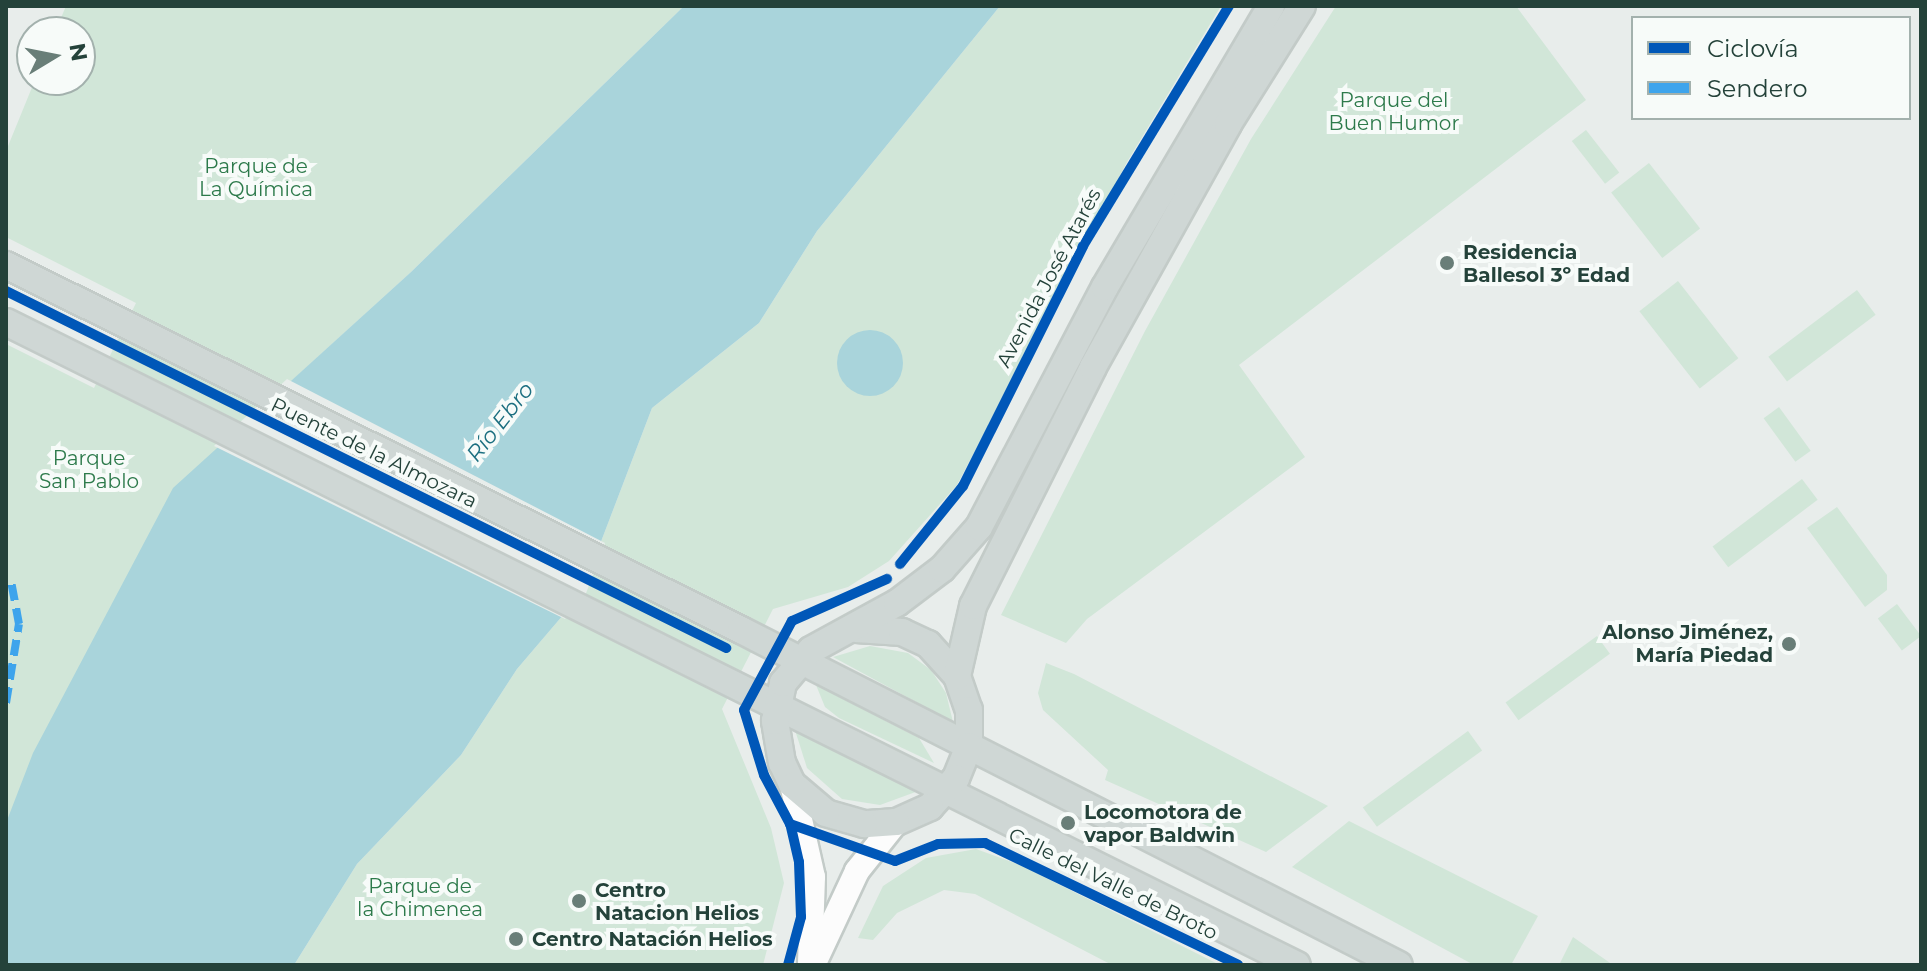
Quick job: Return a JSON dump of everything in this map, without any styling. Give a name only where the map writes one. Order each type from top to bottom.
[{"type":"main road","points":[[812,965],[813,877],[792,784],[777,739],[777,705],[800,659],[823,642],[856,629],[942,569],[979,527],[1125,250],[1271,6]]},
{"type":"main road","points":[[957,676],[973,606],[1093,367],[1228,124],[1302,6]]},
{"type":"main road","name":"Puente de la Almozara","points":[[6,265],[800,659]]},
{"type":"main road","name":"Calle del Valle de Broto","points":[[6,322],[1297,965]]},
{"type":"main road","points":[[792,784],[826,813],[864,824],[896,822],[930,807],[949,789],[969,746],[969,710],[957,676],[916,637],[891,629],[856,629]]},
{"type":"main road","points":[[800,659],[1399,965]]},
{"type":"main road","points":[[812,965],[861,863],[896,822]]},
{"type":"green space","name":"Parque de La Química","points":[[66,6],[684,6],[411,272],[253,416],[6,823],[6,344],[94,388],[136,303],[6,237],[6,151],[28,96],[96,96],[96,16],[62,16]]},
{"type":"green space","name":"Parque de la Chimenea","points":[[1000,6],[1221,6],[1127,162],[957,485],[889,561],[848,587],[773,609],[722,709],[771,828],[784,883],[763,965],[294,965],[357,864],[461,755],[517,669],[581,594],[652,408],[759,323],[817,231]]},
{"type":"green space","name":"Parque del Buen Humor","points":[[1336,6],[1516,6],[1586,100],[1239,365],[1305,457],[1087,619],[1066,643],[1001,615],[1145,331],[1251,139]]},
{"type":"green space","points":[[1586,130],[1619,173],[1605,184],[1572,141]]},
{"type":"green space","points":[[1649,163],[1700,228],[1662,258],[1611,193]]},
{"type":"green space","points":[[1678,281],[1738,358],[1700,388],[1639,311]]},
{"type":"green space","points":[[1857,290],[1876,315],[1787,382],[1768,357]]},
{"type":"green space","points":[[1779,407],[1811,451],[1795,462],[1764,418]]},
{"type":"green space","points":[[1802,479],[1818,500],[1728,567],[1713,546]]},
{"type":"green space","points":[[1837,507],[1887,575],[1887,590],[1865,607],[1807,528]]},
{"type":"green space","points":[[1897,604],[1921,636],[1902,650],[1878,618]]},
{"type":"green space","points":[[1597,636],[1610,654],[1519,720],[1506,702]]},
{"type":"green space","points":[[870,646],[908,653],[931,670],[946,693],[953,722],[833,657]]},
{"type":"green space","points":[[1046,663],[1074,674],[1328,806],[1266,852],[1105,780],[1108,770],[1043,710],[1038,693]]},
{"type":"green space","points":[[816,685],[919,738],[934,763],[839,718],[825,707]]},
{"type":"green space","points":[[795,730],[921,790],[880,805],[842,799],[807,768]]},
{"type":"green space","points":[[1468,731],[1482,750],[1377,827],[1363,807]]},
{"type":"green space","points":[[1349,821],[1538,916],[1511,965],[1474,965],[1292,867]]},
{"type":"green space","points":[[976,849],[1020,865],[1220,965],[1112,965],[975,894],[944,890],[897,913],[873,940],[858,938],[883,886],[926,858]]},
{"type":"green space","points":[[1573,937],[1613,965],[1559,965]]},
{"type":"water","name":"Río Ebro","points":[[684,6],[1000,6],[817,231],[759,323],[652,408],[581,594],[517,669],[461,755],[357,864],[294,965],[6,965],[6,823],[33,753],[173,488],[411,272]]},
{"type":"water","points":[[870,330],[883,332],[898,345],[903,363],[901,376],[888,391],[870,396],[857,394],[842,381],[837,363],[839,350],[852,335]]},
{"type":"pier","points":[[287,379],[605,543],[585,596],[565,619],[214,446]]},
{"type":"marked path","points":[[6,703],[19,624],[11,581]]},
{"type":"cycle path","name":"Avenida José Atarés","points":[[900,564],[963,486],[1083,246],[1229,6]]},
{"type":"cycle path","points":[[6,291],[726,648]]},
{"type":"cycle path","points":[[788,965],[801,917],[799,862],[790,824],[764,775],[744,710],[792,621],[887,579]]},
{"type":"cycle path","points":[[790,824],[895,861],[938,844],[985,843],[1238,965]]},
{"type":"place","name":"Residencia Ballesol 3º Edad","points":[[1447,263]]},
{"type":"place","name":"Alonso Jiménez, María Piedad","points":[[1789,644]]},
{"type":"place","name":"Locomotora de vapor Baldwin","points":[[1068,823]]},
{"type":"place","name":"Centro Natacion Helios","points":[[579,901]]},
{"type":"place","name":"Centro Natación Helios","points":[[516,939]]},
{"type":"park label","name":"Parque San Pablo","points":[[89,470]]}]
